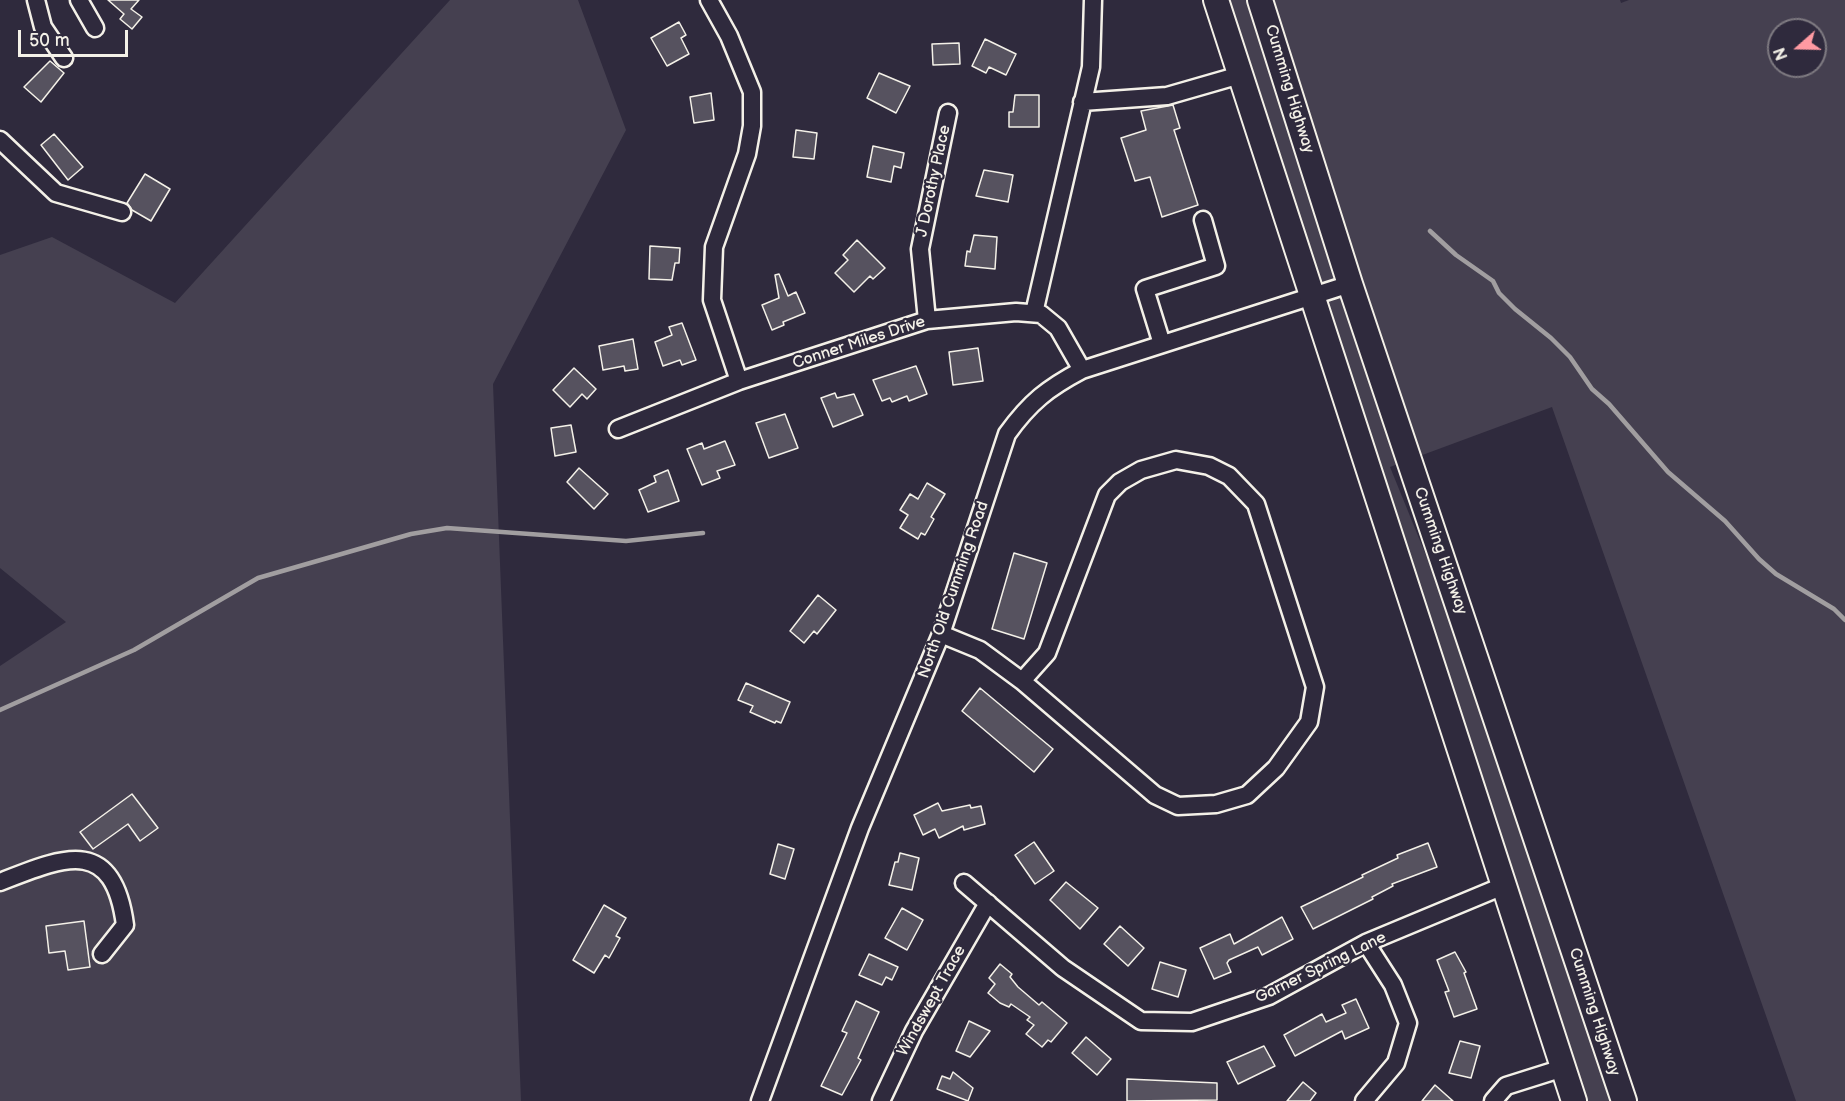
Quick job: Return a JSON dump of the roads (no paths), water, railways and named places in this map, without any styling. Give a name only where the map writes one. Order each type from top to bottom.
[{"type":"highway","points":[[1215,0],[1574,1101]]},
{"type":"highway","name":"Cumming Highway","points":[[1260,0],[1350,284],[1624,1101]]},
{"type":"street","points":[[36,0],[43,27],[64,58]]},
{"type":"street","points":[[79,0],[95,28]]},
{"type":"street","points":[[709,0],[729,36],[752,92],[752,126],[747,154],[714,247],[712,300],[739,381]]},
{"type":"street","points":[[1082,370],[1058,328],[1046,317],[1034,313],[1091,68],[1094,0]]},
{"type":"street","points":[[1082,102],[1167,96],[1240,75]]},
{"type":"street","name":"J Dorothy Place","points":[[927,320],[920,249],[948,113]]},
{"type":"street","points":[[0,140],[56,193],[122,212]]},
{"type":"street","points":[[1162,344],[1145,289],[1216,266],[1203,220]]},
{"type":"street","name":"North Old Cumming Road","points":[[760,1101],[860,828],[941,634],[1007,434],[1035,399],[1082,370],[1350,284]]},
{"type":"street","name":"Conner Miles Drive","points":[[618,429],[739,381],[927,320],[1034,313]]},
{"type":"street","points":[[941,634],[980,650],[1022,681],[1155,795],[1178,806],[1216,804],[1247,795],[1276,768],[1309,722],[1315,687],[1256,504],[1228,476],[1209,466],[1176,460],[1141,470],[1120,482],[1107,495],[1047,653],[1022,681]]},
{"type":"street","points":[[0,882],[54,861],[85,860],[111,875],[122,903],[125,925],[102,954]]},
{"type":"street","name":"Garner Spring Lane","points":[[964,883],[1063,968],[1141,1021],[1192,1022],[1269,996],[1366,943],[1503,886]]},
{"type":"street","name":"Windswept Trace","points":[[886,1099],[914,1031],[988,903]]},
{"type":"street","points":[[1364,1101],[1396,1063],[1408,1023],[1393,985],[1366,943]]},
{"type":"street","points":[[1493,1101],[1563,1068]]},
{"type":"waterway","points":[[1430,231],[1456,255],[1493,281],[1499,293],[1515,309],[1551,338],[1570,357],[1592,389],[1609,404],[1668,472],[1725,521],[1759,559],[1776,574],[1834,609],[1845,620]]},
{"type":"waterway","points":[[0,710],[134,650],[258,578],[411,534],[447,528],[626,541],[703,533]]}]
